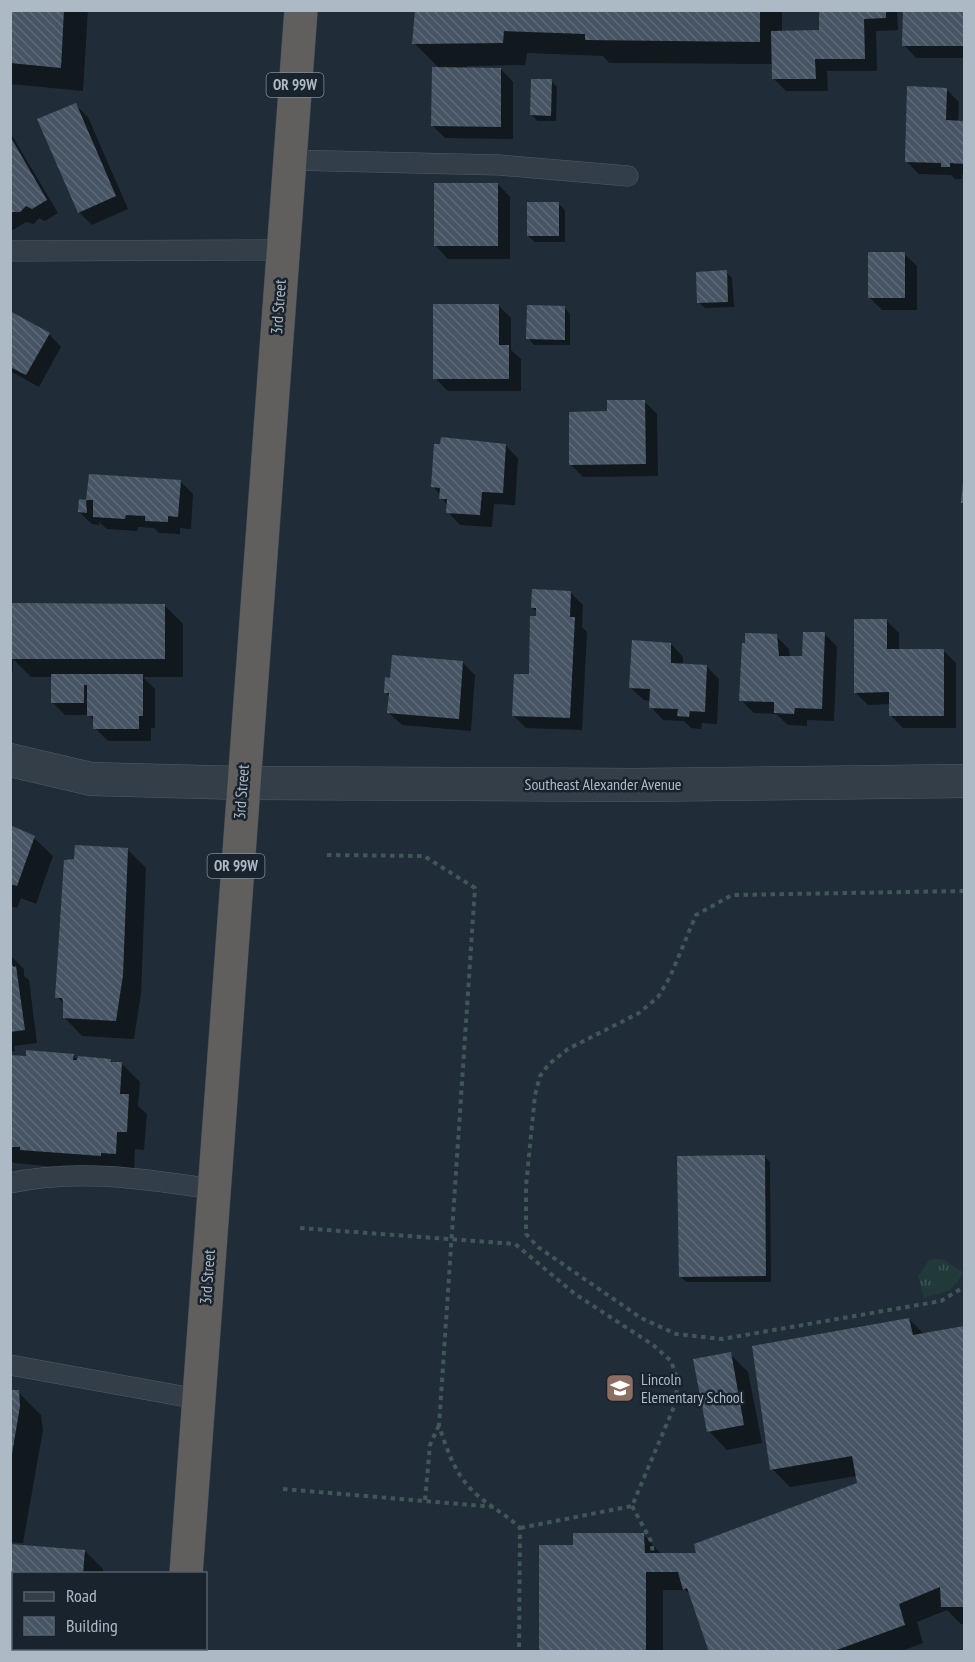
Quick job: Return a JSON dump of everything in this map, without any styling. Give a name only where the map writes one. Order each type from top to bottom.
[{"type":"highway","name":"3rd Street","points":[[186,1572],[242,783],[301,10]]},
{"type":"street","name":"Southeast Alexander Avenue","points":[[10,760],[91,779],[242,783],[637,784],[964,781]]},
{"type":"lane","points":[[289,159],[499,165],[628,176]]},
{"type":"lane","points":[[10,251],[282,250]]},
{"type":"lane","points":[[10,1183],[33,1178],[135,1177],[213,1189]]},
{"type":"lane","points":[[10,1365],[198,1399]]},
{"type":"path","points":[[327,855],[424,856],[475,888],[439,1424],[430,1445],[425,1500]]},
{"type":"path","points":[[964,891],[732,895],[696,915],[670,977],[658,997],[639,1014],[568,1049],[549,1064],[540,1076],[535,1095],[526,1186],[526,1234],[538,1248],[642,1318],[676,1334],[722,1339],[941,1301],[964,1287]]},
{"type":"path","points":[[300,1228],[515,1244],[575,1294],[653,1345],[670,1361],[677,1378],[676,1402],[632,1506]]},
{"type":"path","points":[[439,1424],[454,1469],[476,1495],[496,1507],[520,1528],[519,1652]]},
{"type":"path","points":[[283,1489],[496,1507]]},
{"type":"path","points":[[520,1528],[632,1506]]},
{"type":"path","points":[[632,1506],[651,1541],[653,1553]]},
{"type":"green space","points":[[929,1260],[944,1260],[964,1273],[950,1290],[924,1298],[918,1276]]},
{"type":"building","points":[[10,10],[64,10],[61,68],[10,63]]},
{"type":"building","points":[[415,10],[760,10],[760,42],[585,40],[585,34],[504,31],[503,43],[412,44]]},
{"type":"building","points":[[819,10],[886,10],[886,18],[864,19],[865,59],[815,59],[816,79],[772,79],[771,31],[819,30]]},
{"type":"building","points":[[903,10],[964,10],[964,46],[902,46]]},
{"type":"building","points":[[432,67],[501,68],[501,127],[431,126]]},
{"type":"building","points":[[531,79],[552,79],[551,116],[530,115]]},
{"type":"building","points":[[907,86],[947,88],[946,120],[964,121],[964,164],[950,163],[950,167],[941,167],[941,163],[905,162]]},
{"type":"building","points":[[76,103],[116,196],[78,213],[37,119]]},
{"type":"building","points":[[10,136],[47,200],[32,209],[26,206],[20,212],[10,212]]},
{"type":"building","points":[[434,183],[498,183],[498,246],[434,246]]},
{"type":"building","points":[[527,202],[559,202],[559,236],[527,236]]},
{"type":"building","points":[[868,252],[905,252],[905,298],[868,298]]},
{"type":"building","points":[[727,270],[728,302],[697,303],[696,272]]},
{"type":"building","points":[[433,304],[499,304],[499,345],[509,345],[509,379],[433,379]]},
{"type":"building","points":[[527,305],[565,306],[565,340],[526,339]]},
{"type":"building","points":[[10,311],[50,333],[26,375],[10,367]]},
{"type":"building","points":[[607,400],[645,400],[646,464],[569,465],[569,412],[607,411]]},
{"type":"building","points":[[441,437],[506,444],[503,493],[482,492],[480,515],[446,513],[447,499],[439,499],[440,488],[431,487],[434,444],[440,444]]},
{"type":"building","points":[[89,474],[181,480],[178,517],[168,516],[168,522],[145,521],[145,516],[126,515],[125,519],[93,517],[93,500],[86,500]]},
{"type":"building","points":[[963,482],[964,503],[961,503]]},
{"type":"building","points":[[79,499],[86,500],[87,513],[78,512]]},
{"type":"building","points":[[532,589],[571,591],[570,617],[575,617],[570,718],[512,716],[514,674],[529,674],[530,616],[536,616],[536,608],[531,608]]},
{"type":"building","points":[[11,603],[165,604],[165,659],[11,659]]},
{"type":"building","points":[[854,619],[887,619],[887,649],[944,649],[944,716],[889,716],[889,692],[854,693]]},
{"type":"building","points":[[803,632],[825,632],[822,709],[795,708],[794,714],[774,713],[774,702],[739,701],[742,643],[745,643],[745,633],[777,634],[779,656],[802,656]]},
{"type":"building","points":[[632,640],[671,643],[671,663],[707,665],[705,712],[690,711],[689,717],[677,716],[678,709],[649,708],[650,689],[629,688]]},
{"type":"building","points":[[392,655],[463,661],[459,719],[387,713],[389,693],[384,693],[385,677],[390,678]]},
{"type":"building","points":[[51,674],[143,674],[143,716],[139,716],[139,729],[93,729],[93,716],[87,716],[87,685],[84,685],[84,703],[51,703]]},
{"type":"building","points":[[10,825],[35,836],[17,886],[10,884]]},
{"type":"building","points":[[75,845],[128,848],[123,975],[116,1021],[63,1018],[62,998],[55,998],[64,860],[74,859]]},
{"type":"building","points":[[10,959],[13,967],[16,966],[25,1030],[10,1032]]},
{"type":"building","points":[[26,1050],[74,1054],[73,1060],[77,1060],[78,1056],[122,1062],[120,1094],[129,1094],[127,1132],[117,1132],[116,1154],[101,1153],[101,1156],[20,1150],[20,1147],[10,1147],[10,1055],[26,1056]]},
{"type":"building","points":[[765,1155],[766,1276],[679,1277],[677,1156]]},
{"type":"building","points":[[909,1318],[913,1335],[964,1326],[964,1607],[941,1607],[940,1587],[899,1604],[905,1625],[831,1652],[709,1652],[687,1588],[683,1590],[678,1572],[646,1572],[646,1652],[539,1652],[539,1545],[573,1545],[573,1533],[644,1533],[645,1553],[696,1553],[694,1544],[857,1483],[852,1456],[770,1470],[752,1346]]},
{"type":"building","points":[[731,1352],[744,1425],[707,1432],[693,1359]]},
{"type":"building","points":[[10,1390],[19,1390],[20,1406],[12,1454]]},
{"type":"building","points":[[10,1544],[85,1550],[83,1572],[12,1572],[12,1606],[10,1605]]},
{"type":"place","name":"Lincoln Elementary School","points":[[620,1388]]}]
